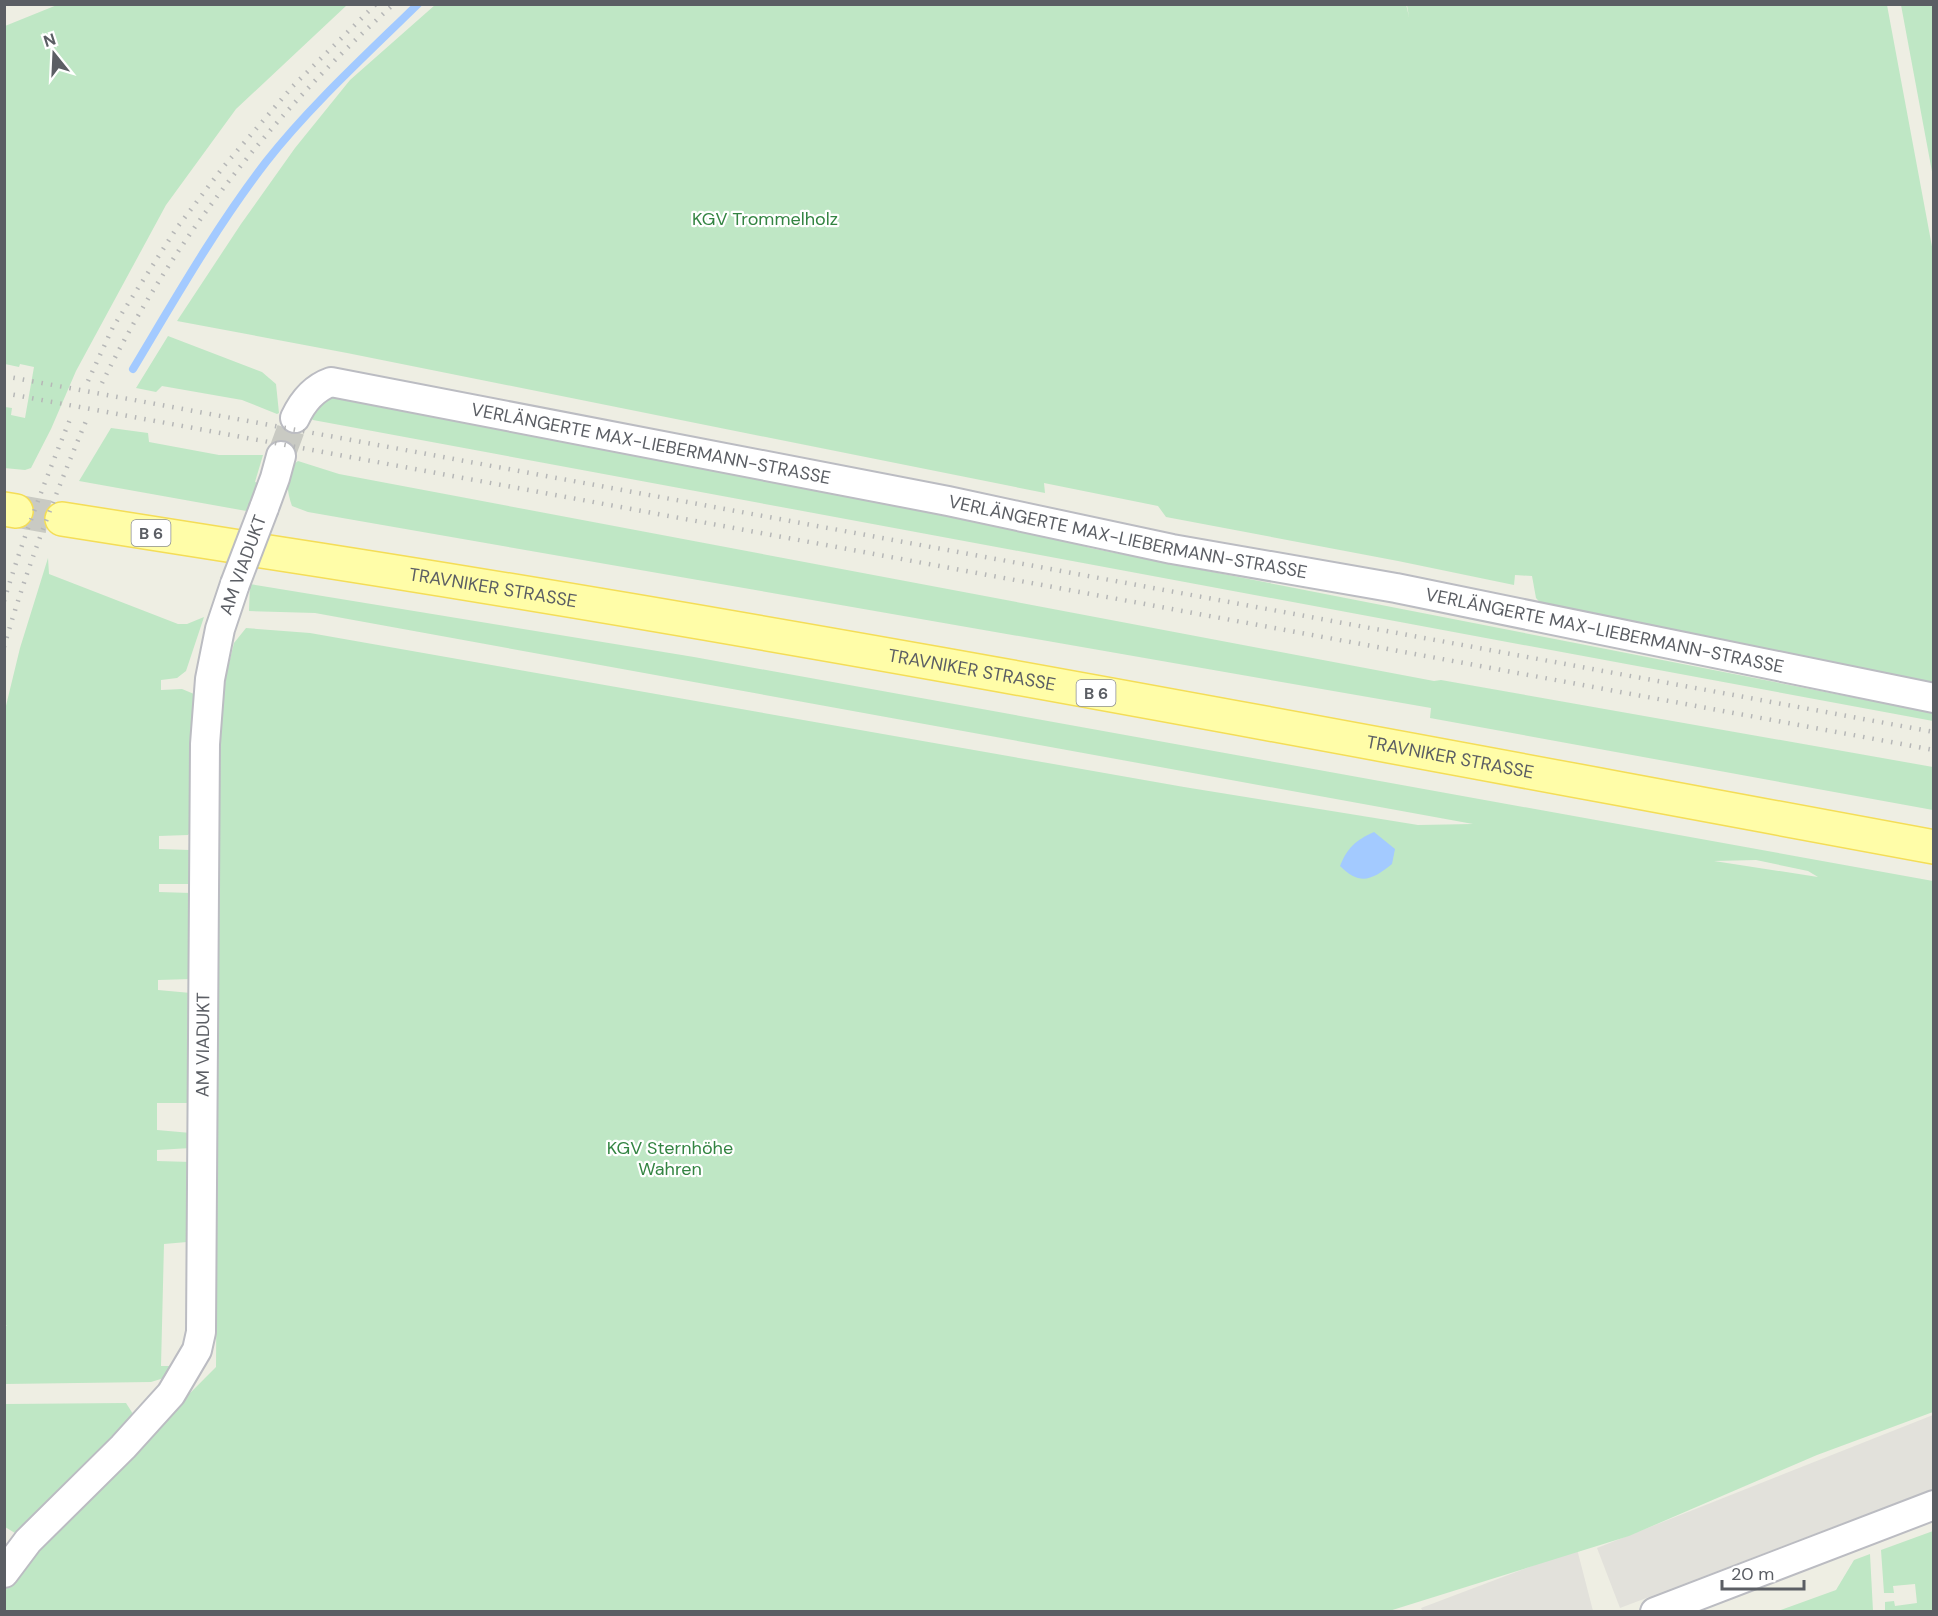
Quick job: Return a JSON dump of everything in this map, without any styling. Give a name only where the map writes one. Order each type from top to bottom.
[{"type":"main road","name":"TRAVNIKER STRASSE","points":[[62,519],[693,622],[1058,686],[1934,847]]},
{"type":"street","name":"VERLÄNGERTE MAX-LIEBERMANN-STRASSE","points":[[295,418],[302,404],[322,385],[331,382],[948,501],[1172,549],[1396,588],[1934,698]]},
{"type":"street","name":"AM VIADUKT","points":[[4,1573],[28,1541],[123,1447],[171,1394],[198,1350],[201,1332],[205,744],[210,679],[220,629],[281,456]]},
{"type":"street","points":[[1655,1611],[1934,1506]]},
{"type":"shaded area","points":[[1933,1415],[1933,1489],[1620,1608],[1597,1548]]},
{"type":"shaded area","points":[[1577,1549],[1593,1611],[1423,1612],[1421,1608]]},
{"type":"green space","name":"KGV Trommelholz","points":[[1406,4],[1409,17],[1407,5],[1887,5],[1933,252],[1933,684],[1546,609],[1536,598],[1532,576],[1515,575],[1514,585],[1166,517],[1158,506],[1044,483],[1045,493],[177,321],[295,148],[350,80],[435,5]]},
{"type":"green space","points":[[57,5],[347,5],[236,109],[166,205],[76,371],[31,468],[25,470],[4,468],[5,407],[12,408],[11,415],[25,418],[34,367],[5,364],[5,26]]},
{"type":"green space","points":[[1901,5],[1933,5],[1933,177]]},
{"type":"green space","points":[[168,336],[262,372],[276,384],[279,413],[242,400],[162,386],[156,392],[136,388]]},
{"type":"green space","points":[[332,395],[1015,525],[1090,548],[1933,713],[1933,721],[310,418],[314,410]]},
{"type":"green space","points":[[111,428],[148,433],[149,442],[219,455],[263,455],[255,482],[263,484],[252,512],[79,481]]},
{"type":"green space","points":[[298,461],[339,474],[1434,681],[1441,680],[1933,767],[1933,810],[1430,718],[1431,708],[308,512],[292,506],[289,494],[288,476],[293,465]]},
{"type":"green space","points":[[48,558],[49,574],[178,624],[187,624],[204,617],[186,671],[177,678],[161,680],[161,690],[182,689],[194,694],[191,831],[188,835],[159,836],[159,849],[190,850],[191,854],[191,884],[159,884],[159,892],[191,893],[191,979],[158,980],[158,990],[191,993],[191,1103],[157,1103],[157,1130],[191,1133],[191,1148],[157,1150],[157,1161],[191,1162],[187,1242],[164,1244],[161,1366],[178,1366],[164,1378],[151,1382],[5,1384],[4,1327],[7,1325],[5,1325],[4,714],[20,648]]},
{"type":"green space","name":"KGV Sternhöhe Wahren","points":[[250,584],[694,657],[1933,881],[1933,1412],[1817,1455],[1629,1536],[1386,1612],[5,1612],[4,1590],[10,1574],[216,1367],[220,730],[226,675],[234,643],[246,628],[310,633],[1184,787],[1418,825],[1473,824],[315,613],[249,611]],"holes":[[[1756,860],[1808,871],[1818,877],[1714,861]]]},
{"type":"green space","points":[[126,1403],[133,1414],[133,1420],[15,1533],[5,1527],[5,1404]]},
{"type":"green space","points":[[1933,1531],[1933,1611],[1885,1611],[1885,1602],[1894,1601],[1895,1606],[1917,1603],[1915,1584],[1893,1586],[1894,1593],[1884,1593],[1881,1550]]},
{"type":"green space","points":[[1870,1554],[1873,1611],[1778,1611],[1836,1590],[1854,1560]]},
{"type":"water","points":[[1374,832],[1395,849],[1392,864],[1372,877],[1354,876],[1340,866],[1353,845]]},
{"type":"waterway","points":[[133,369],[213,238],[266,162],[320,101],[418,4]]},
{"type":"tunnel","points":[[281,456],[295,418]]},
{"type":"tunnel","points":[[16,511],[62,519]]},
{"type":"railway","points":[[88,381],[113,327],[176,229],[224,166],[293,86],[376,4]]},
{"type":"railway","points":[[102,383],[161,278],[194,228],[230,180],[308,88],[394,4]]},
{"type":"railway","points":[[4,376],[1934,732]]},
{"type":"railway","points":[[4,393],[1934,750]]},
{"type":"railway","points":[[4,601],[35,508],[71,417]]},
{"type":"railway","points":[[4,647],[42,533],[86,421]]}]
